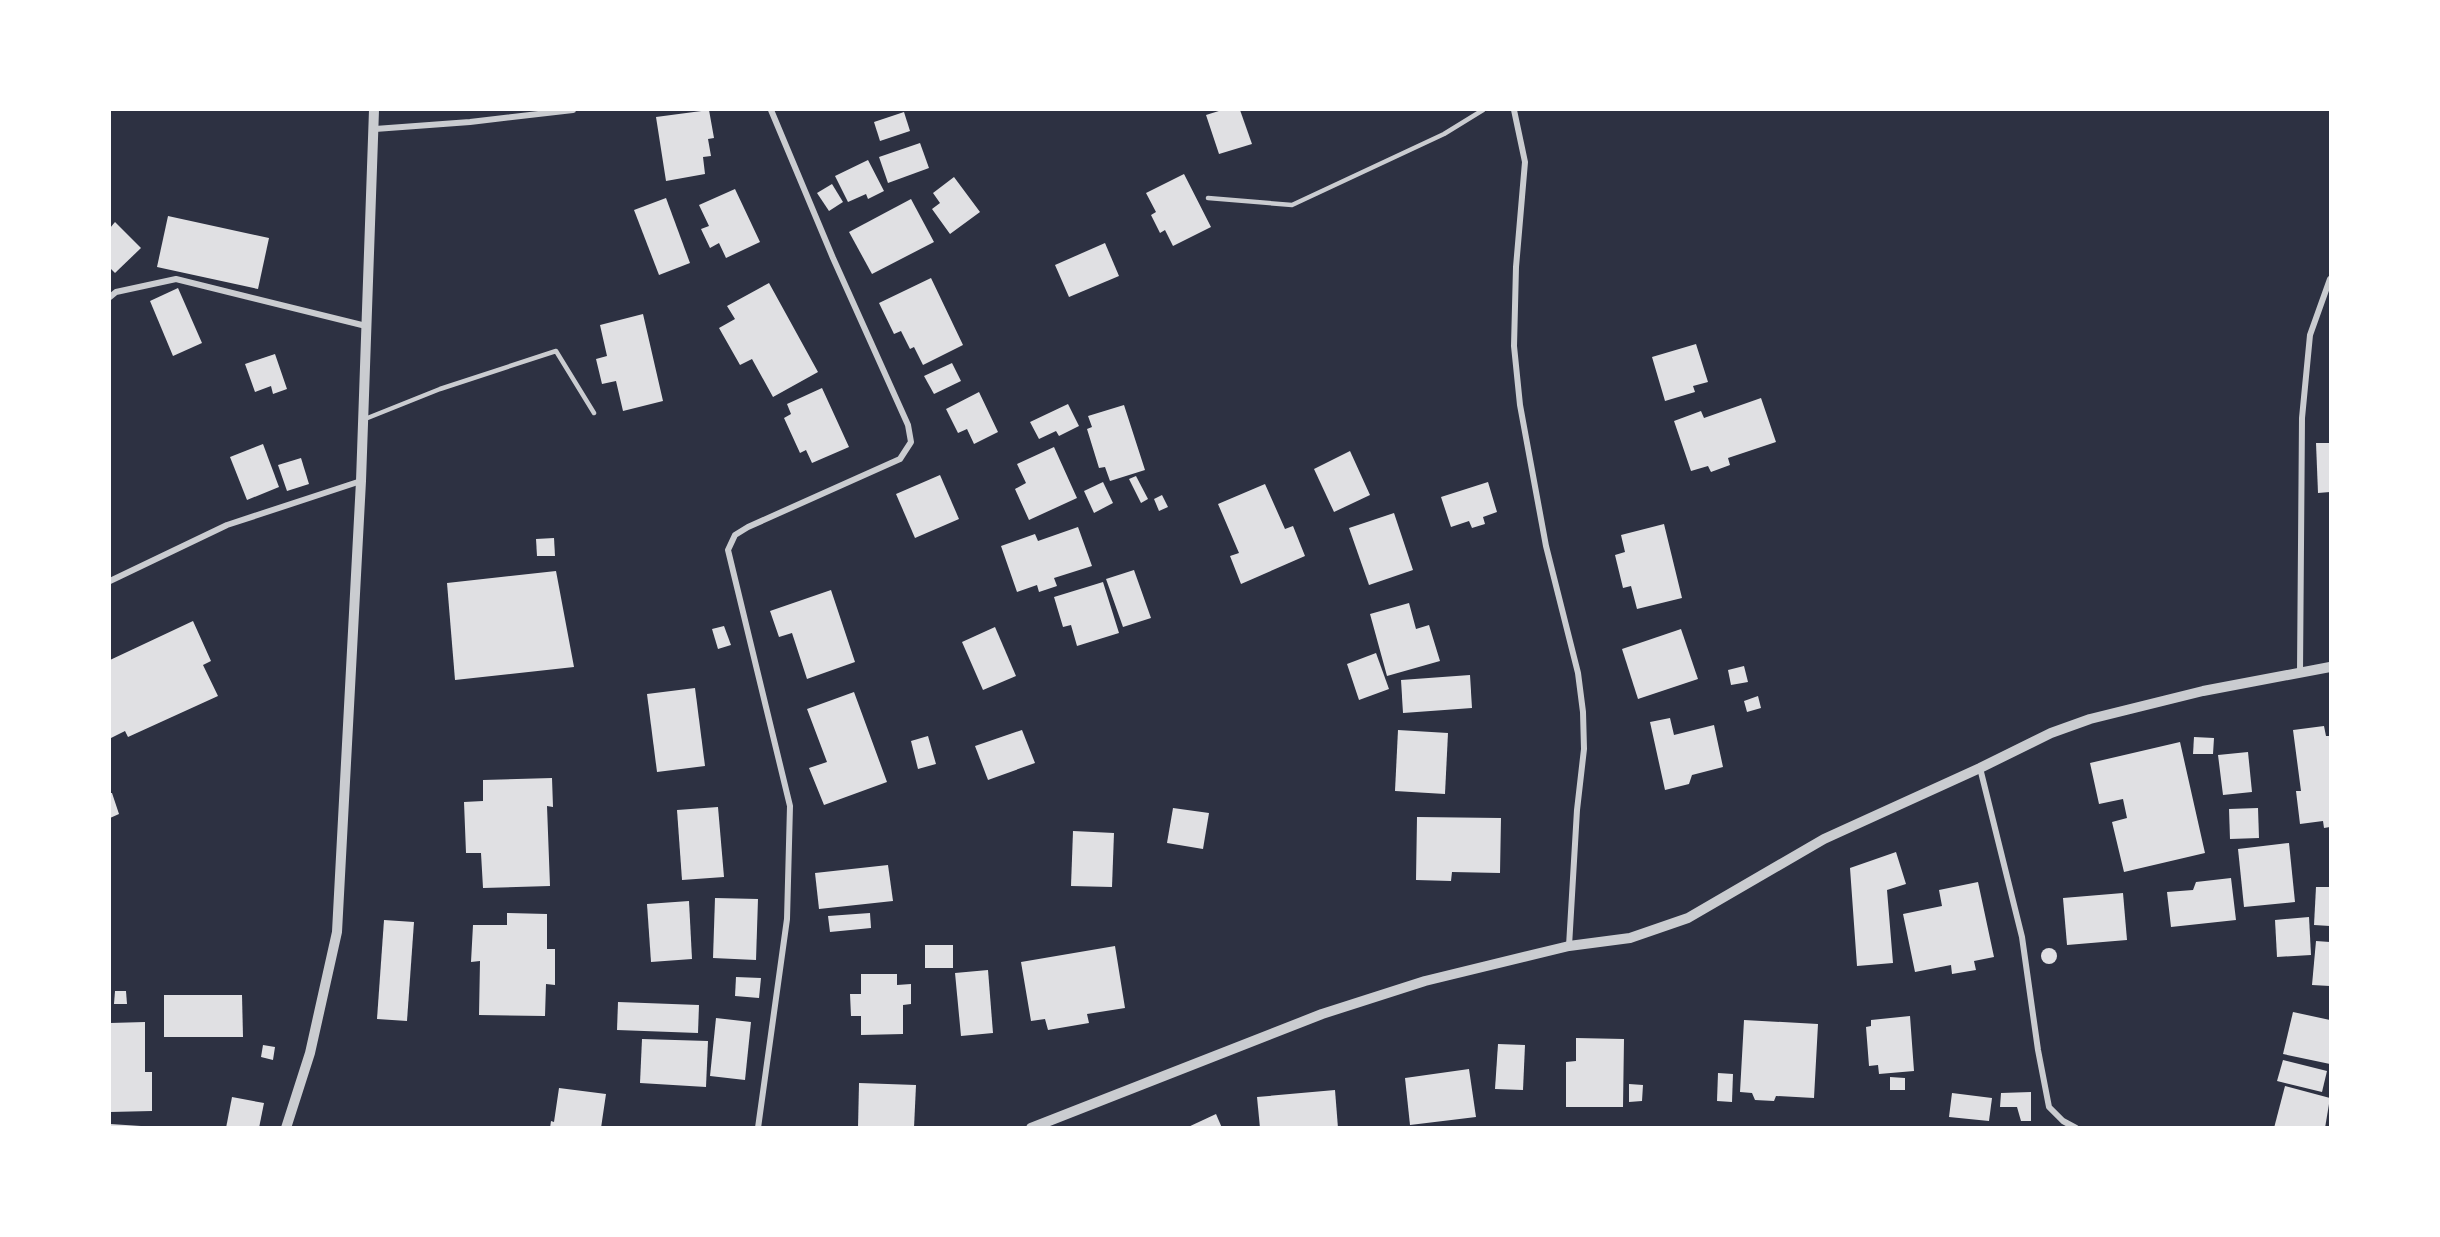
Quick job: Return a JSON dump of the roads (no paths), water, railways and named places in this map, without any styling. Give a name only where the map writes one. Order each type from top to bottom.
[{"type":"street","points":[[286,1128],[310,1053],[338,932],[361,481],[374,110]]},
{"type":"street","points":[[375,129],[470,123],[573,110]]},
{"type":"street","points":[[758,1128],[787,919],[790,806],[728,550],[735,535],[748,527],[900,459],[911,442],[908,425],[833,258],[771,110]]},
{"type":"street","points":[[1515,110],[1525,162],[1516,267],[1514,346],[1546,546],[1578,673],[1583,712],[1584,749],[1577,810],[1569,946]]},
{"type":"street","points":[[110,297],[116,292],[176,279],[366,326]]},
{"type":"street","points":[[2300,672],[2302,418],[2310,335],[2331,279]]},
{"type":"street","points":[[110,581],[227,525],[361,481]]},
{"type":"street","points":[[1030,1128],[1055,1116],[1322,1014],[1425,981],[1569,946],[1630,938],[1688,918],[1824,839],[2051,733],[2090,719],[2203,691],[2331,667]]},
{"type":"street","points":[[1980,768],[2022,937],[2038,1050],[2049,1107],[2063,1121],[2076,1128]]},
{"type":"street","points":[[1055,1116],[1058,1128]]},
{"type":"lane","points":[[1208,198],[1292,205],[1444,134],[1483,110]]},
{"type":"lane","points":[[362,420],[440,389],[556,351],[594,413]]}]
